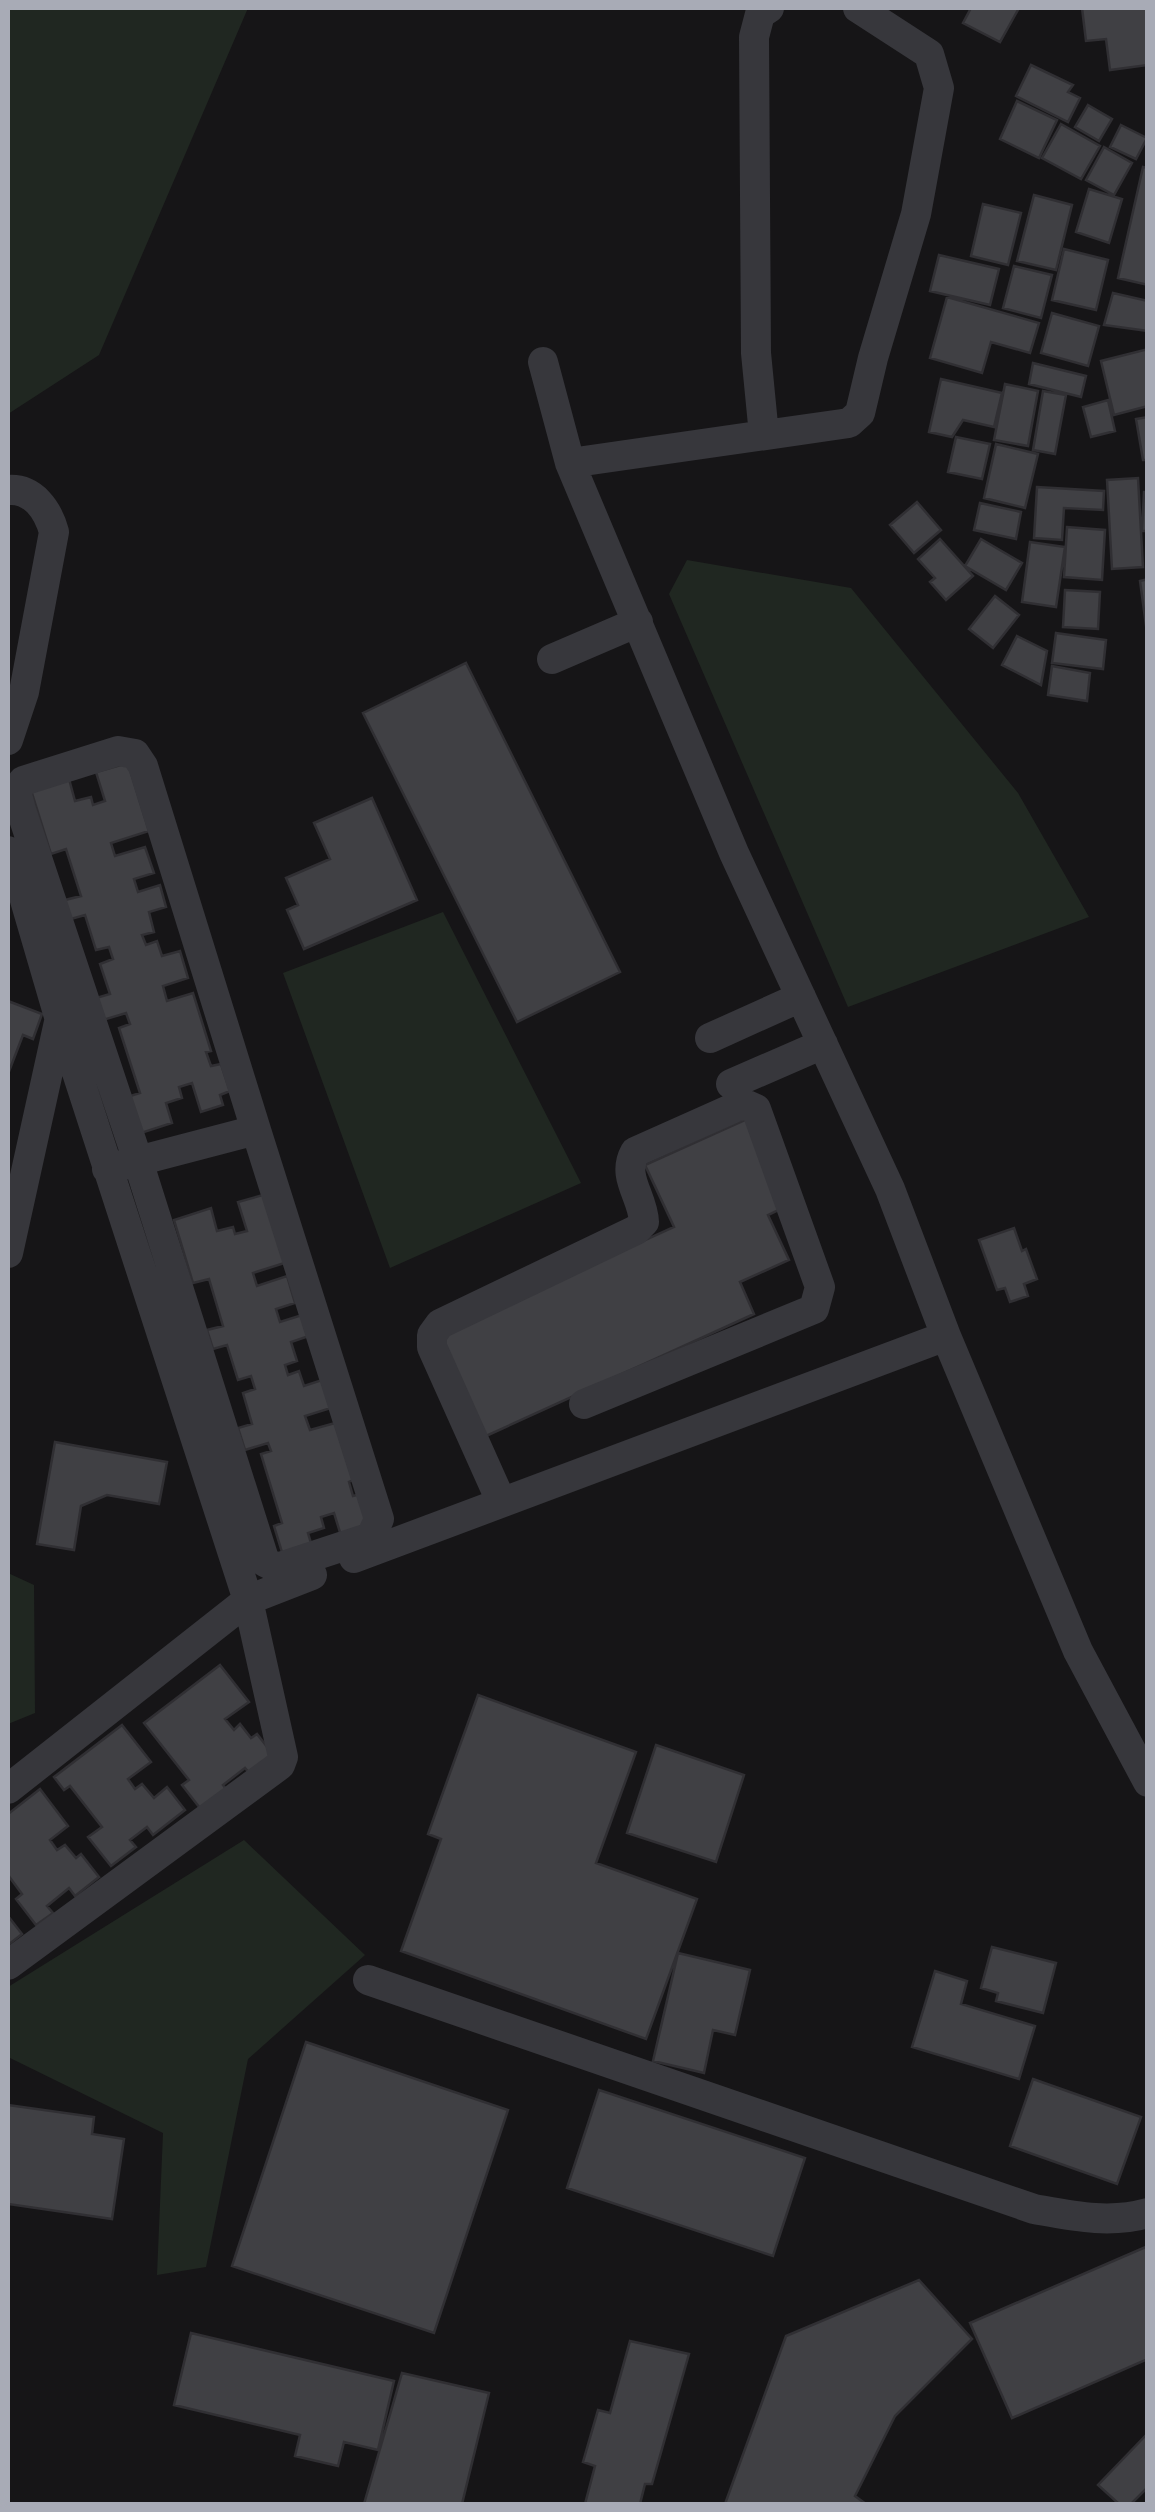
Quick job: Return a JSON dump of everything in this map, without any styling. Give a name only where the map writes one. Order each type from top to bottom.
[{"type":"street","points":[[764,435],[756,354],[754,37],[760,14],[769,8]]},
{"type":"street","points":[[570,462],[849,423],[860,413],[916,214],[938,88],[929,54],[858,8]]},
{"type":"street","points":[[543,362],[570,462],[734,853],[890,1189],[946,1336],[1078,1651],[1148,1782]]},
{"type":"street","points":[[8,490],[16,489],[37,500],[50,514],[54,532],[24,692],[8,740]]},
{"type":"street","points":[[552,659],[638,622]]},
{"type":"street","points":[[118,751],[135,754],[143,766],[256,1130],[378,1519],[371,1538],[277,1568],[265,1562],[16,790],[23,781],[118,751]]},
{"type":"street","points":[[8,851],[248,1600],[282,1747],[280,1765],[8,1965]]},
{"type":"street","points":[[710,1038],[801,997]]},
{"type":"street","points":[[8,1253],[60,1020]]},
{"type":"street","points":[[732,1084],[823,1044]]},
{"type":"street","points":[[502,1501],[432,1347],[432,1334],[440,1324],[636,1230],[644,1222],[643,1209],[628,1173],[635,1152],[738,1106],[747,1104],[756,1109],[820,1287],[814,1309],[584,1404]]},
{"type":"street","points":[[107,1168],[256,1130]]},
{"type":"street","points":[[8,1789],[248,1600],[946,1336]]},
{"type":"street","points":[[368,1980],[1034,2209],[1123,2220],[1148,2214]]},
{"type":"shaded area","points":[[8,8],[248,8],[99,355],[8,414]]},
{"type":"shaded area","points":[[687,560],[851,588],[1018,793],[1089,917],[848,1007],[669,594]]},
{"type":"shaded area","points":[[443,912],[581,1183],[390,1268],[283,973]]},
{"type":"shaded area","points":[[8,1573],[34,1585],[35,1713],[8,1724]]},
{"type":"shaded area","points":[[244,1840],[365,1955],[248,2059],[206,2267],[157,2275],[163,2133],[8,2057],[8,1987]]},
{"type":"building","points":[[971,8],[1019,8],[1000,42],[963,23]]},
{"type":"building","points":[[1082,8],[1148,8],[1148,65],[1110,70],[1106,39],[1086,41]]},
{"type":"building","points":[[1031,65],[1073,85],[1068,92],[1080,98],[1068,122],[1016,96]]},
{"type":"building","points":[[1017,101],[1057,120],[1039,158],[1000,139]]},
{"type":"building","points":[[1088,105],[1112,119],[1099,141],[1075,127]]},
{"type":"building","points":[[1061,124],[1100,146],[1081,179],[1042,158]]},
{"type":"building","points":[[1121,125],[1147,138],[1136,159],[1110,147]]},
{"type":"building","points":[[1104,147],[1132,163],[1114,195],[1086,180]]},
{"type":"building","points":[[1143,167],[1148,168],[1148,285],[1118,278]]},
{"type":"building","points":[[1089,189],[1122,199],[1109,243],[1076,232]]},
{"type":"building","points":[[1034,195],[1072,205],[1056,270],[1017,261]]},
{"type":"building","points":[[983,204],[1021,213],[1008,265],[971,256]]},
{"type":"building","points":[[1064,249],[1108,260],[1096,310],[1052,300]]},
{"type":"building","points":[[939,255],[999,269],[990,305],[930,291]]},
{"type":"building","points":[[1014,266],[1052,275],[1041,318],[1003,308]]},
{"type":"building","points":[[1113,293],[1148,301],[1148,331],[1104,325]]},
{"type":"building","points":[[947,297],[1039,323],[1030,353],[991,342],[982,373],[930,358]]},
{"type":"building","points":[[1052,313],[1099,326],[1088,366],[1041,353]]},
{"type":"building","points":[[1148,349],[1148,406],[1114,415],[1101,361]]},
{"type":"building","points":[[1033,363],[1086,376],[1081,397],[1029,384]]},
{"type":"building","points":[[941,379],[1002,393],[994,427],[963,420],[952,437],[929,432]]},
{"type":"building","points":[[1005,384],[1038,391],[1028,446],[994,440]]},
{"type":"building","points":[[1043,391],[1066,395],[1055,454],[1033,450]]},
{"type":"building","points":[[1108,400],[1115,431],[1091,437],[1083,407]]},
{"type":"building","points":[[1148,417],[1148,460],[1143,460],[1136,419]]},
{"type":"building","points":[[956,437],[990,444],[982,479],[948,472]]},
{"type":"building","points":[[996,444],[1038,454],[1025,508],[984,498]]},
{"type":"building","points":[[1138,478],[1143,567],[1112,569],[1107,480]]},
{"type":"building","points":[[1037,487],[1104,491],[1103,510],[1064,508],[1062,540],[1034,538]]},
{"type":"building","points":[[1144,492],[1148,492],[1148,531],[1142,531]]},
{"type":"building","points":[[917,502],[941,530],[914,553],[890,525]]},
{"type":"building","points":[[980,503],[1021,512],[1016,539],[974,530]]},
{"type":"building","points":[[1067,527],[1105,530],[1102,580],[1064,577]]},
{"type":"building","points":[[940,539],[973,576],[946,600],[930,582],[935,578],[918,559]]},
{"type":"building","points":[[981,539],[1022,563],[1006,590],[965,566]]},
{"type":"building","points":[[1030,542],[1065,547],[1056,607],[1022,602]]},
{"type":"building","points":[[1148,579],[1148,633],[1147,633],[1140,581]]},
{"type":"building","points":[[1065,590],[1100,592],[1098,629],[1063,627]]},
{"type":"building","points":[[995,596],[1019,615],[993,648],[969,629]]},
{"type":"building","points":[[1056,633],[1106,640],[1103,669],[1052,663]]},
{"type":"building","points":[[1017,636],[1047,651],[1041,685],[1002,665]]},
{"type":"building","points":[[466,663],[620,972],[517,1022],[363,713]]},
{"type":"building","points":[[1052,666],[1090,673],[1087,701],[1048,695]]},
{"type":"building","points":[[128,763],[149,831],[111,843],[115,856],[145,847],[154,873],[134,879],[138,892],[160,885],[166,907],[149,912],[154,932],[142,935],[146,945],[157,941],[162,956],[180,951],[188,978],[163,986],[167,1001],[193,993],[211,1051],[206,1052],[211,1066],[221,1064],[230,1091],[220,1095],[223,1105],[201,1112],[192,1083],[179,1087],[182,1098],[166,1103],[172,1123],[138,1134],[127,1097],[140,1093],[119,1028],[130,1024],[126,1013],[103,1020],[96,998],[110,994],[100,964],[113,959],[109,947],[96,950],[85,915],[71,919],[65,900],[81,896],[66,849],[51,854],[31,790],[69,779],[75,801],[91,797],[93,805],[105,801],[96,772]]},
{"type":"building","points":[[372,798],[417,900],[304,949],[287,910],[298,905],[286,878],[330,859],[314,823]]},
{"type":"building","points":[[8,1001],[42,1014],[33,1039],[23,1035],[8,1074]]},
{"type":"building","points":[[747,1119],[787,1206],[768,1215],[789,1260],[740,1282],[754,1314],[486,1436],[439,1334],[674,1227],[645,1165]]},
{"type":"building","points":[[270,1193],[291,1261],[253,1273],[257,1286],[287,1276],[295,1303],[276,1309],[280,1322],[302,1315],[309,1336],[291,1342],[297,1361],[285,1365],[288,1375],[299,1371],[304,1386],[322,1380],[331,1408],[305,1416],[310,1430],[335,1423],[353,1480],[349,1482],[353,1496],[364,1493],[372,1521],[343,1542],[334,1513],[321,1517],[324,1528],[308,1533],[314,1553],[285,1562],[274,1526],[282,1523],[261,1454],[271,1451],[268,1443],[245,1450],[238,1428],[252,1424],[243,1393],[255,1389],[251,1376],[238,1380],[227,1345],[213,1349],[207,1330],[223,1326],[209,1279],[193,1283],[174,1220],[211,1208],[217,1231],[233,1227],[235,1234],[247,1231],[238,1202]]},
{"type":"building","points":[[1014,1228],[1037,1279],[1024,1284],[1028,1296],[1010,1302],[1005,1288],[997,1290],[979,1240]]},
{"type":"building","points":[[55,1442],[167,1462],[159,1504],[107,1495],[81,1506],[74,1550],[37,1544]]},
{"type":"building","points":[[220,1665],[249,1702],[225,1719],[234,1730],[240,1724],[251,1738],[257,1734],[275,1757],[251,1775],[245,1768],[223,1785],[228,1792],[203,1812],[182,1785],[189,1780],[144,1723]]},
{"type":"building","points":[[478,1695],[636,1752],[596,1863],[697,1899],[646,2039],[401,1951],[441,1839],[428,1834]]},
{"type":"building","points":[[122,1725],[151,1762],[128,1779],[135,1789],[142,1784],[154,1798],[167,1787],[185,1810],[153,1835],[147,1827],[130,1840],[136,1847],[111,1866],[88,1837],[102,1827],[70,1786],[64,1790],[54,1777]]},
{"type":"building","points":[[656,1745],[744,1775],[716,1862],[627,1833]]},
{"type":"building","points":[[40,1789],[68,1826],[50,1840],[57,1850],[65,1845],[76,1858],[81,1854],[99,1877],[75,1896],[69,1888],[47,1906],[53,1913],[36,1925],[16,1899],[22,1894],[8,1875],[8,1814]]},
{"type":"building","points":[[8,1916],[22,1934],[8,1945]]},
{"type":"building","points":[[992,1947],[1056,1963],[1043,2013],[996,2001],[998,1993],[981,1988]]},
{"type":"building","points":[[678,1953],[750,1970],[735,2035],[713,2030],[704,2073],[653,2061]]},
{"type":"building","points":[[935,1971],[967,1981],[961,2004],[1035,2026],[1019,2079],[912,2047]]},
{"type":"building","points":[[306,2042],[508,2110],[434,2333],[232,2266]]},
{"type":"building","points":[[1033,2079],[1141,2117],[1117,2184],[1010,2146]]},
{"type":"building","points":[[599,2090],[805,2158],[773,2256],[567,2188]]},
{"type":"building","points":[[8,2105],[94,2117],[92,2134],[124,2139],[112,2219],[8,2204]]},
{"type":"building","points":[[1148,2246],[1148,2359],[1012,2418],[970,2323]]},
{"type":"building","points":[[919,2280],[972,2339],[895,2416],[855,2496],[866,2504],[725,2504],[786,2336]]},
{"type":"building","points":[[191,2333],[394,2381],[378,2450],[344,2442],[338,2466],[295,2456],[300,2435],[174,2405]]},
{"type":"building","points":[[630,2341],[689,2354],[652,2484],[645,2484],[640,2504],[585,2504],[595,2466],[583,2462],[598,2410],[610,2413]]},
{"type":"building","points":[[402,2373],[489,2393],[462,2504],[364,2504]]},
{"type":"building","points":[[1148,2433],[1148,2487],[1131,2504],[1119,2504],[1098,2485]]}]
